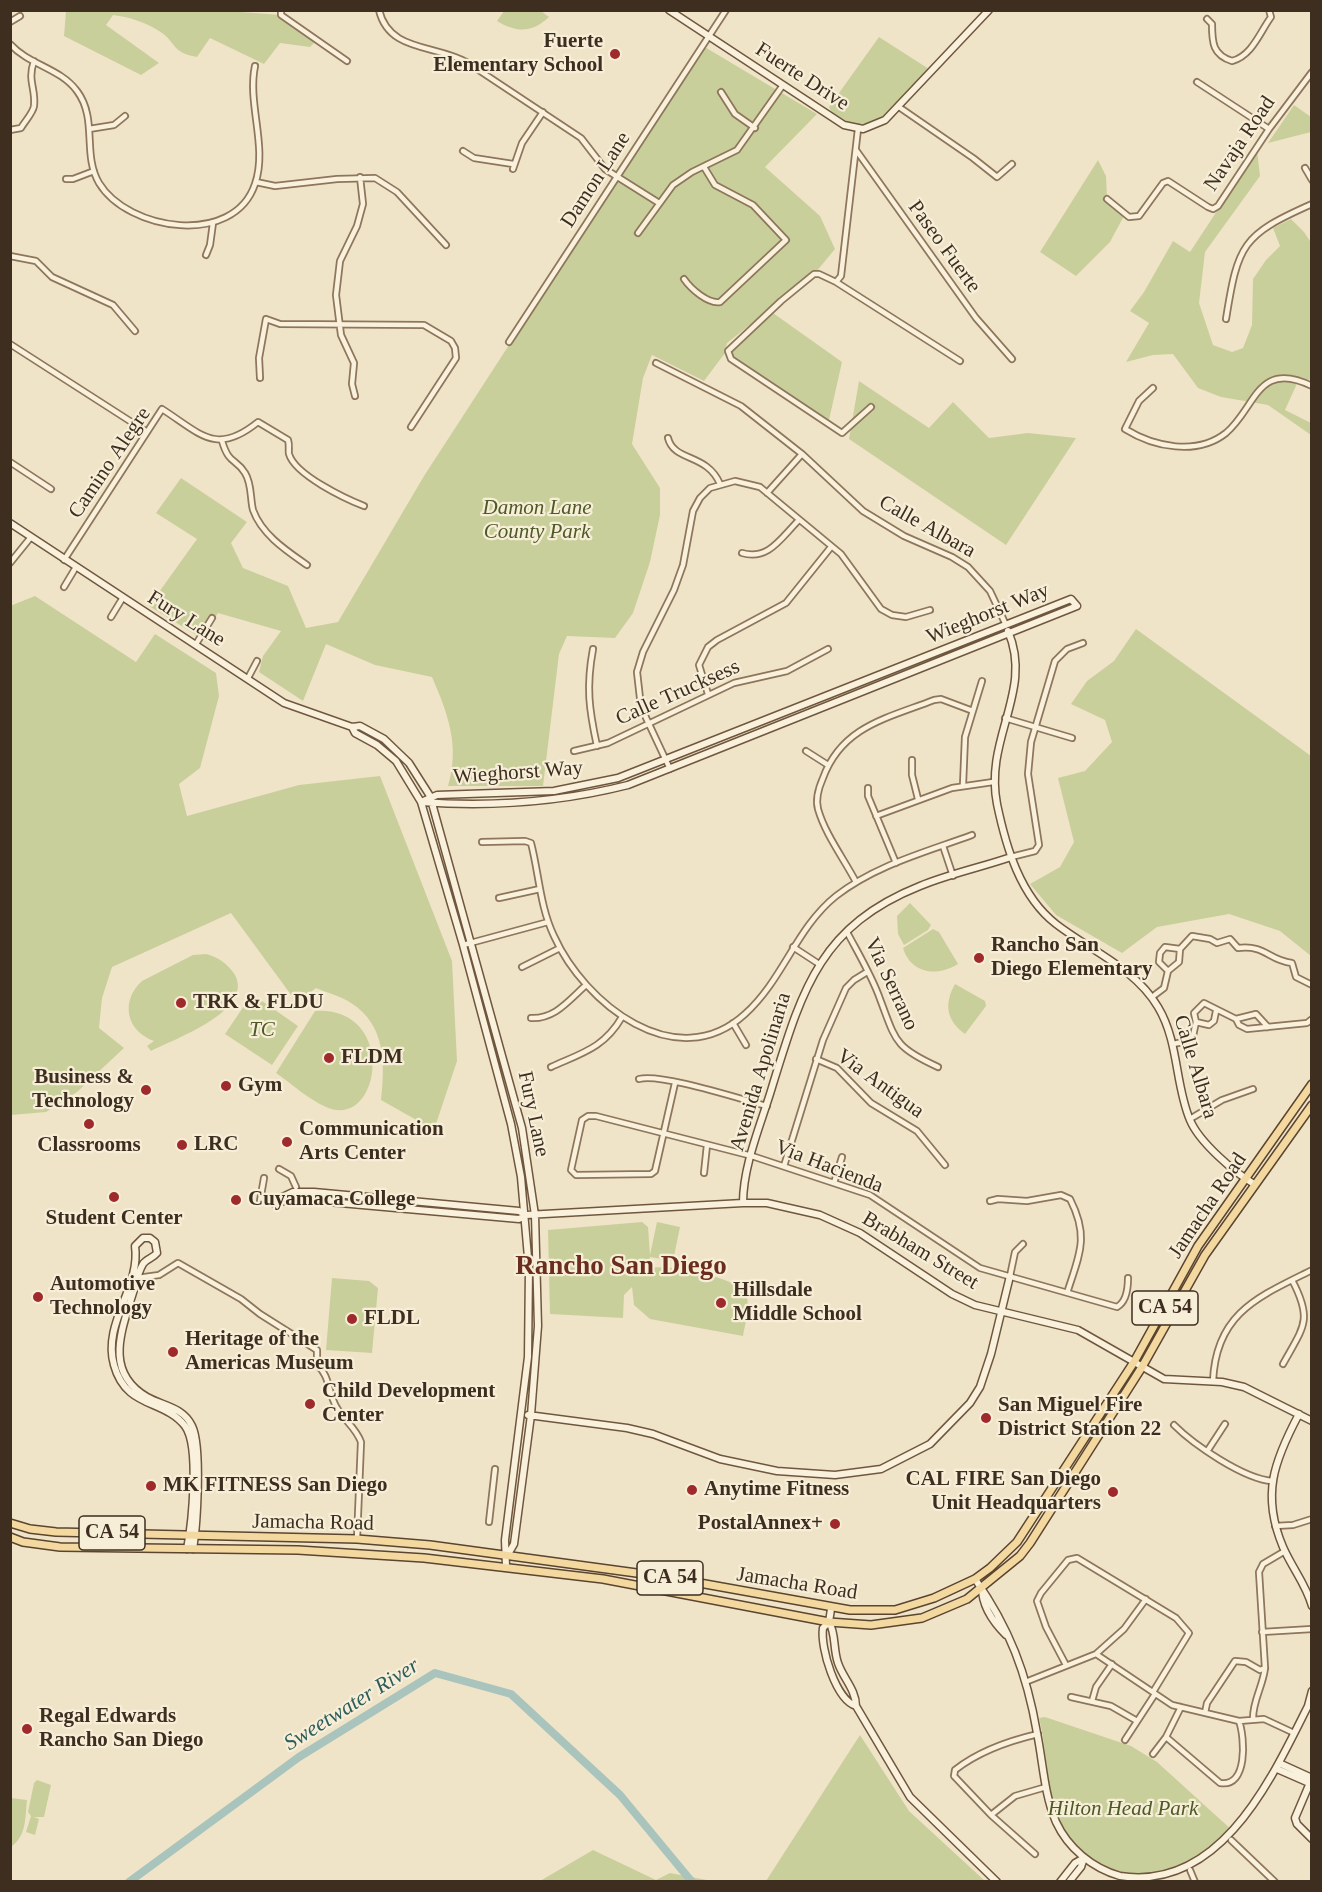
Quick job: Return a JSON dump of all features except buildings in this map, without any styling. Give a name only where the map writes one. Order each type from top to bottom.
[{"type":"main road","name":"Jamacha Road","points":[[10,1523],[30,1529],[56,1532],[357,1539],[430,1545],[666,1577],[831,1608],[874,1612],[895,1610],[934,1598],[975,1579],[1017,1542],[1134,1362],[1194,1252],[1311,1084]]},
{"type":"main road","name":"Jamacha Road","points":[[10,1537],[23,1542],[60,1547],[298,1550],[424,1558],[603,1579],[829,1622],[871,1625],[922,1618],[967,1599],[1020,1556],[1030,1544],[1142,1367],[1205,1255],[1311,1105]]},
{"type":"street","points":[[281,10],[281,15],[346,61]]},
{"type":"street","points":[[379,10],[384,25],[396,38],[463,60],[581,138],[602,166],[659,203]]},
{"type":"street","name":"Fuerte Drive","points":[[669,10],[844,125],[858,129],[877,125],[899,107],[989,10]]},
{"type":"street","name":"Damon Lane","points":[[509,342],[726,10]]},
{"type":"street","points":[[1207,19],[1212,24],[1213,46],[1217,53],[1233,61],[1242,58],[1250,50],[1271,17],[1269,10]]},
{"type":"street","points":[[10,22],[20,16]]},
{"type":"street","points":[[10,44],[34,61],[61,75],[75,89],[88,112],[89,155],[94,171],[109,196],[137,216],[163,222],[213,223],[243,205],[256,182],[259,161],[253,88],[255,66]]},
{"type":"street","points":[[10,130],[21,128],[32,111],[34,105],[29,80],[34,61]]},
{"type":"street","name":"Navaja Road","points":[[1107,199],[1129,217],[1139,216],[1163,183],[1168,181],[1213,209],[1240,176],[1269,129],[1311,72]]},
{"type":"street","points":[[1197,82],[1269,129]]},
{"type":"street","points":[[638,233],[673,185],[737,150],[783,85]]},
{"type":"street","points":[[721,92],[735,114],[754,128]]},
{"type":"street","points":[[899,107],[997,177],[1012,164]]},
{"type":"street","points":[[463,152],[474,158],[513,167],[522,143],[543,112]]},
{"type":"street","points":[[90,129],[114,125],[125,116]]},
{"type":"street","points":[[836,282],[841,276],[858,129]]},
{"type":"street","name":"Paseo Fuerte","points":[[856,150],[976,318],[1012,359]]},
{"type":"street","points":[[684,279],[689,286],[712,302],[720,302],[786,240],[753,205],[714,185],[704,167]]},
{"type":"street","points":[[1305,168],[1311,180]]},
{"type":"street","points":[[66,179],[94,171]]},
{"type":"street","points":[[256,182],[274,186],[360,177],[380,180],[398,192],[446,245]]},
{"type":"street","points":[[355,396],[352,384],[354,363],[344,344],[339,325],[336,295],[340,261],[361,215],[363,204],[360,177]]},
{"type":"street","points":[[1226,319],[1234,270],[1246,244],[1269,223],[1311,204]]},
{"type":"street","points":[[206,255],[213,223]]},
{"type":"street","points":[[10,256],[36,261],[52,277],[113,305],[135,331]]},
{"type":"street","points":[[871,407],[842,433],[729,355],[730,347],[814,274],[819,274],[836,282],[960,362]]},
{"type":"street","points":[[260,378],[259,358],[266,319],[280,324],[424,325],[454,345],[456,355],[453,364],[411,427]]},
{"type":"street","points":[[10,344],[147,432]]},
{"type":"street","name":"Calle Albara","points":[[656,363],[741,406],[802,453],[848,498],[871,516],[904,537],[952,557],[973,571],[990,591],[1009,633],[1017,669],[996,752],[993,782],[1011,857],[1024,885],[1048,917],[1116,964],[1140,983],[1152,997],[1165,1018],[1190,1119],[1207,1143],[1245,1179],[1254,1184]]},
{"type":"street","points":[[1153,387],[1139,401],[1125,429],[1162,445],[1176,447],[1197,446],[1224,434],[1254,394],[1274,381],[1291,378],[1311,386]]},
{"type":"street","name":"Camino Alegre","points":[[64,560],[162,410],[210,440],[222,441]]},
{"type":"street","points":[[308,565],[283,550],[261,524],[253,508],[245,473],[227,457],[222,441],[242,435],[258,422],[288,440],[288,453],[316,481],[364,506]]},
{"type":"street","points":[[668,438],[671,446],[678,453],[708,466],[720,484]]},
{"type":"street","points":[[768,493],[802,453]]},
{"type":"street","points":[[10,462],[51,489]]},
{"type":"street","points":[[670,769],[638,696],[640,661],[674,590],[695,507],[706,491],[720,484],[746,482],[768,493],[847,561],[873,602],[884,611],[906,617],[930,610]]},
{"type":"street","points":[[742,554],[756,556],[766,553],[798,521]]},
{"type":"street","name":"Fury Lane","points":[[10,523],[122,599],[196,644],[285,703],[352,727],[360,726],[384,739],[409,763],[432,799],[522,1128],[535,1215],[538,1326],[531,1415],[514,1544],[507,1556]]},
{"type":"street","points":[[10,563],[31,537]]},
{"type":"street","points":[[708,694],[699,665],[708,648],[786,603],[831,547]]},
{"type":"street","points":[[64,587],[76,567]]},
{"type":"street","points":[[111,617],[122,599]]},
{"type":"street","name":"Wieghorst Way","points":[[421,802],[432,799],[565,789],[610,780],[667,760],[1071,599],[1077,606],[628,785],[556,800],[432,799]]},
{"type":"street","points":[[196,644],[212,618]]},
{"type":"street","points":[[1011,857],[1035,851],[1039,840],[1028,774],[1035,727],[1055,661],[1067,649],[1083,643]]},
{"type":"street","points":[[592,649],[587,684],[588,705],[597,746]]},
{"type":"street","name":"Calle Trucksess","points":[[574,751],[597,746],[708,694],[750,678],[787,671],[828,649]]},
{"type":"street","points":[[248,678],[257,661]]},
{"type":"street","points":[[963,785],[963,752],[982,681]]},
{"type":"street","points":[[856,882],[818,808],[817,799],[828,765],[838,748],[852,735],[934,700],[941,699],[973,711]]},
{"type":"street","points":[[1005,718],[1072,738]]},
{"type":"street","name":"Fury Lane","points":[[352,727],[355,733],[377,745],[396,761],[421,802],[463,945],[511,1124],[526,1215],[528,1346],[522,1414],[505,1540],[506,1566]]},
{"type":"street","points":[[806,751],[828,765]]},
{"type":"street","points":[[912,760],[912,775],[918,799]]},
{"type":"street","points":[[876,816],[918,799],[963,785],[993,782]]},
{"type":"street","points":[[868,788],[876,816],[896,863]]},
{"type":"street","points":[[482,842],[525,841],[531,843],[548,922],[560,948],[585,986],[622,1017],[645,1028],[672,1036],[712,1032],[733,1023],[762,996],[793,947],[826,905],[856,882],[896,863],[972,835]]},
{"type":"street","points":[[943,846],[953,876]]},
{"type":"street","name":"Avenida Apolinaria","points":[[743,1203],[752,1156],[797,1006],[819,964],[847,932],[868,914],[901,894],[1011,857]]},
{"type":"street","points":[[499,898],[540,889]]},
{"type":"street","points":[[463,945],[548,922]]},
{"type":"street","name":"Via Serrano","points":[[847,932],[880,998],[890,1030],[897,1041],[915,1056],[938,1066]]},
{"type":"street","points":[[1152,997],[1166,984],[1168,971],[1179,962],[1180,949],[1192,936],[1210,939],[1216,943],[1230,939],[1238,948],[1265,950],[1276,961],[1292,963],[1296,977],[1311,985]]},
{"type":"street","points":[[793,947],[819,964]]},
{"type":"street","points":[[1168,971],[1159,962],[1160,952],[1165,947],[1180,949]]},
{"type":"street","points":[[522,967],[560,948]]},
{"type":"street","points":[[784,1166],[816,1059],[846,988],[867,972]]},
{"type":"street","points":[[531,1018],[543,1018],[555,1013],[585,986]]},
{"type":"street","points":[[1173,1044],[1192,1038],[1196,1022],[1194,1013],[1199,1006],[1207,1004],[1216,1011],[1236,1019],[1256,1014],[1268,1027]]},
{"type":"street","points":[[1196,1022],[1209,1025],[1214,1021],[1216,1011]]},
{"type":"street","points":[[551,1066],[600,1044],[611,1034],[622,1017]]},
{"type":"street","points":[[1236,1019],[1239,1025],[1247,1029],[1307,1023],[1311,1019]]},
{"type":"street","points":[[733,1023],[746,1045]]},
{"type":"street","name":"Via Antigua","points":[[816,1059],[837,1068],[871,1103],[917,1131],[945,1166]]},
{"type":"street","points":[[639,1079],[646,1077],[675,1083],[767,1106]]},
{"type":"street","points":[[665,1133],[675,1083]]},
{"type":"street","points":[[1190,1119],[1222,1100],[1253,1089]]},
{"type":"street","name":"Via Hacienda","points":[[665,1133],[655,1171],[651,1174],[576,1176],[571,1170],[582,1120],[588,1116],[665,1133],[752,1156],[870,1195],[969,1262],[1010,1276],[1068,1290],[1119,1306],[1128,1287],[1128,1278]]},
{"type":"street","points":[[704,1173],[707,1145]]},
{"type":"street","points":[[834,1183],[842,1157]]},
{"type":"street","points":[[279,1169],[291,1176],[296,1187]]},
{"type":"street","points":[[260,1201],[264,1178]]},
{"type":"street","points":[[301,1191],[519,1211],[526,1215],[519,1219],[295,1199],[273,1203],[287,1194],[301,1191]]},
{"type":"street","points":[[990,1202],[998,1199],[1026,1201],[1061,1195],[1070,1199],[1083,1231],[1083,1243],[1068,1290]]},
{"type":"street","points":[[337,1203],[340,1199],[353,1197]]},
{"type":"street","name":"Brabham Street","points":[[526,1215],[743,1203],[767,1203],[797,1209],[842,1224],[923,1272],[952,1294],[1000,1311],[1078,1330],[1164,1379],[1213,1382],[1244,1387],[1311,1421]]},
{"type":"street","points":[[134,1278],[145,1262],[157,1253],[155,1242],[150,1238],[139,1240],[135,1246],[137,1262],[118,1348],[121,1363],[130,1382],[139,1391],[175,1408],[186,1417],[193,1428],[196,1443],[190,1549]]},
{"type":"street","points":[[522,1414],[627,1428],[653,1434],[720,1459],[777,1471],[835,1475],[881,1469],[930,1444],[970,1402],[980,1387],[991,1354],[1015,1252],[1023,1244]]},
{"type":"street","points":[[134,1278],[159,1275],[178,1263],[241,1299],[260,1314],[317,1350],[317,1365],[324,1371],[336,1407],[357,1431],[362,1442],[357,1539]]},
{"type":"street","points":[[1213,1382],[1218,1348],[1241,1311],[1256,1298],[1311,1270]]},
{"type":"street","points":[[1283,1364],[1300,1332],[1304,1319],[1303,1302],[1292,1280]]},
{"type":"street","points":[[1299,1414],[1281,1448],[1272,1481],[1275,1526],[1285,1551],[1303,1583],[1311,1606]]},
{"type":"street","points":[[1208,1450],[1225,1424]]},
{"type":"street","points":[[1174,1425],[1186,1436],[1253,1478],[1272,1481]]},
{"type":"street","points":[[489,1522],[495,1469]]},
{"type":"street","points":[[1275,1526],[1293,1526],[1311,1520]]},
{"type":"street","points":[[1253,1718],[1253,1703],[1264,1678],[1265,1668],[1258,1572],[1263,1564],[1285,1551]]},
{"type":"street","points":[[1066,1665],[1046,1627],[1037,1601],[1041,1593],[1071,1558],[1080,1560],[1176,1618],[1189,1633],[1125,1740]]},
{"type":"street","points":[[975,1579],[1002,1620],[1028,1681],[1046,1787],[1057,1823],[1066,1839],[1084,1858],[1106,1871],[1130,1880],[1157,1879],[1190,1870],[1231,1840],[1263,1797],[1308,1706],[1311,1691]]},
{"type":"street","points":[[1028,1681],[1096,1654],[1115,1638],[1146,1599]]},
{"type":"street","points":[[831,1608],[829,1622],[833,1629],[832,1639],[838,1662],[856,1698],[856,1706],[910,1797],[997,1881]]},
{"type":"street","points":[[829,1622],[823,1627],[822,1635],[828,1665],[847,1703],[856,1706]]},
{"type":"street","points":[[1262,1632],[1311,1629]]},
{"type":"street","points":[[1096,1654],[1172,1705],[1239,1721],[1253,1718],[1264,1719],[1294,1733]]},
{"type":"street","points":[[1205,1713],[1207,1703],[1235,1661],[1242,1660],[1258,1669],[1265,1668]]},
{"type":"street","points":[[1092,1701],[1096,1687],[1112,1664]]},
{"type":"street","points":[[1071,1697],[1111,1707],[1137,1721]]},
{"type":"street","points":[[1153,1754],[1166,1737],[1181,1707]]},
{"type":"street","points":[[1166,1737],[1220,1783],[1226,1784],[1234,1779],[1242,1763],[1244,1741],[1239,1721]]},
{"type":"street","points":[[1035,1854],[956,1781],[955,1770],[966,1761],[1001,1744],[1038,1734]]},
{"type":"street","points":[[1278,1766],[1310,1780],[1295,1818],[1297,1824],[1311,1839]]},
{"type":"street","points":[[991,1815],[1015,1796],[1046,1787]]},
{"type":"street","points":[[1231,1840],[1275,1881]]},
{"type":"street","points":[[1060,1881],[1075,1863],[1084,1858]]},
{"type":"street","points":[[1069,1881],[1081,1867],[1084,1858]]},
{"type":"street","points":[[1190,1870],[1195,1881]]},
{"type":"green space","points":[[213,10],[281,15],[317,40],[310,47],[280,43],[264,64],[210,38],[197,57],[182,52],[165,35],[148,25],[113,15],[106,25],[159,63],[141,75],[64,36],[66,11]]},
{"type":"green space","points":[[504,11],[541,11],[549,17],[537,26],[518,29],[497,21]]},
{"type":"green space","points":[[879,37],[929,69],[890,111],[871,122],[853,123],[831,111],[829,107]]},
{"type":"green space","name":"Damon Lane County Park","points":[[703,46],[817,114],[765,167],[820,216],[835,249],[816,272],[727,343],[725,351],[773,313],[842,362],[829,420],[725,353],[704,381],[652,355],[643,378],[632,444],[660,488],[660,515],[650,562],[633,613],[615,638],[567,636],[559,654],[543,786],[448,786],[453,757],[451,730],[432,677],[375,665],[326,644],[303,701],[259,672],[263,656],[281,631],[218,613],[201,638],[149,606],[197,539],[156,513],[181,478],[247,522],[231,543],[243,568],[288,586],[306,628],[338,622],[424,476]]},
{"type":"green space","points":[[1294,105],[1311,117],[1311,132],[1268,143]]},
{"type":"green space","points":[[1257,150],[1260,176],[1205,252],[1199,303],[1213,345],[1232,352],[1243,348],[1252,325],[1253,279],[1266,260],[1280,246],[1273,228],[1291,219],[1304,232],[1312,244],[1311,378],[1309,380],[1300,377],[1285,410],[1311,423],[1311,435],[1268,405],[1221,397],[1198,388],[1173,354],[1153,355],[1126,362],[1149,323],[1130,311],[1144,292],[1173,241],[1190,252]]},
{"type":"green space","points":[[1098,160],[1106,176],[1107,199],[1125,214],[1110,242],[1076,276],[1040,252]]},
{"type":"green space","points":[[859,381],[929,428],[953,402],[989,438],[1028,433],[1076,438],[1006,545],[849,439]]},
{"type":"green space","points":[[35,596],[136,662],[155,634],[216,673],[219,696],[200,768],[179,784],[187,816],[299,785],[380,776],[452,961],[457,1061],[434,1130],[381,1100],[383,1073],[381,1046],[371,1022],[363,1012],[338,996],[316,988],[297,1003],[231,913],[112,967],[102,998],[99,1028],[124,1048],[77,1092],[46,1112],[11,1115],[10,606]]},
{"type":"green space","points":[[1136,629],[1311,756],[1311,956],[1280,931],[1229,914],[1157,927],[1122,953],[1056,915],[1030,884],[1060,867],[1074,842],[1058,778],[1085,771],[1112,742],[1105,720],[1071,704],[1087,681],[1114,661]]},
{"type":"green space","points":[[910,903],[931,925],[928,930],[904,945],[898,934],[897,916]]},
{"type":"green space","points":[[933,929],[939,932],[958,964],[933,972],[918,968],[907,957],[903,948]]},
{"type":"green space","name":"TRK & FLDU","points":[[206,954],[222,962],[235,975],[238,988],[233,1000],[223,1012],[209,1022],[151,1051],[147,1046],[154,1041],[137,1030],[129,1015],[131,997],[135,989],[142,981],[193,955]]},
{"type":"green space","points":[[955,984],[985,1001],[986,1006],[965,1034],[954,1023],[949,1011],[949,998]]},
{"type":"green space","name":"TC","points":[[252,994],[298,1026],[272,1065],[225,1034]]},
{"type":"green space","name":"FLDM","points":[[315,1011],[342,1015],[360,1027],[370,1046],[373,1066],[369,1086],[359,1102],[345,1110],[319,1104],[276,1073]]},
{"type":"green space","points":[[642,1222],[648,1227],[650,1255],[657,1222],[680,1227],[673,1261],[650,1257],[651,1268],[672,1268],[703,1273],[718,1277],[741,1289],[746,1295],[748,1305],[743,1336],[650,1319],[634,1305],[632,1287],[624,1295],[623,1318],[550,1314],[548,1230]]},
{"type":"green space","name":"FLDL","points":[[332,1278],[369,1281],[378,1288],[372,1353],[326,1350]]},
{"type":"green space","name":"Hilton Head Park","points":[[1045,1717],[1131,1746],[1157,1762],[1233,1831],[1191,1863],[1161,1875],[1128,1874],[1096,1861],[1071,1839],[1056,1812],[1039,1718]]},
{"type":"green space","points":[[860,1735],[909,1811],[985,1881],[766,1881]]},
{"type":"green space","points":[[37,1780],[51,1785],[44,1817],[34,1817],[39,1819],[35,1835],[26,1832],[31,1816],[28,1812],[34,1783]]},
{"type":"green space","points":[[11,1798],[27,1800],[23,1832],[11,1847]]},
{"type":"green space","points":[[593,1850],[656,1880],[670,1873],[712,1881],[540,1881]]},
{"type":"waterway","name":"Sweetwater River","points":[[129,1882],[299,1757],[435,1673],[511,1694],[620,1795],[692,1882]]},
{"type":"place","name":"Fuerte Elementary School","points":[[615,54]]},
{"type":"place","name":"Rancho San Diego Elementary","points":[[979,958]]},
{"type":"place","name":"TRK & FLDU","points":[[181,1003]]},
{"type":"place","name":"FLDM","points":[[329,1058]]},
{"type":"place","name":"Gym","points":[[226,1086]]},
{"type":"place","name":"Business & Technology","points":[[146,1090]]},
{"type":"place","name":"Classrooms","points":[[89,1124]]},
{"type":"place","name":"Communication Arts Center","points":[[287,1142]]},
{"type":"place","name":"LRC","points":[[182,1145]]},
{"type":"place","name":"Student Center","points":[[114,1197]]},
{"type":"place","name":"Cuyamaca College","points":[[236,1200]]},
{"type":"place","name":"Automotive Technology","points":[[38,1297]]},
{"type":"place","name":"Hillsdale Middle School","points":[[721,1303]]},
{"type":"place","name":"FLDL","points":[[352,1319]]},
{"type":"place","name":"Heritage of the Americas Museum","points":[[173,1352]]},
{"type":"place","name":"Child Development Center","points":[[310,1404]]},
{"type":"place","name":"San Miguel Fire District Station 22","points":[[986,1418]]},
{"type":"place","name":"MK FITNESS San Diego","points":[[151,1486]]},
{"type":"place","name":"Anytime Fitness","points":[[692,1490]]},
{"type":"place","name":"CAL FIRE San Diego Unit Headquarters","points":[[1113,1492]]},
{"type":"place","name":"PostalAnnex+","points":[[835,1524]]},
{"type":"place","name":"Regal Edwards Rancho San Diego","points":[[27,1729]]},
{"type":"district","name":"Rancho San Diego","points":[[621,1267]]}]
